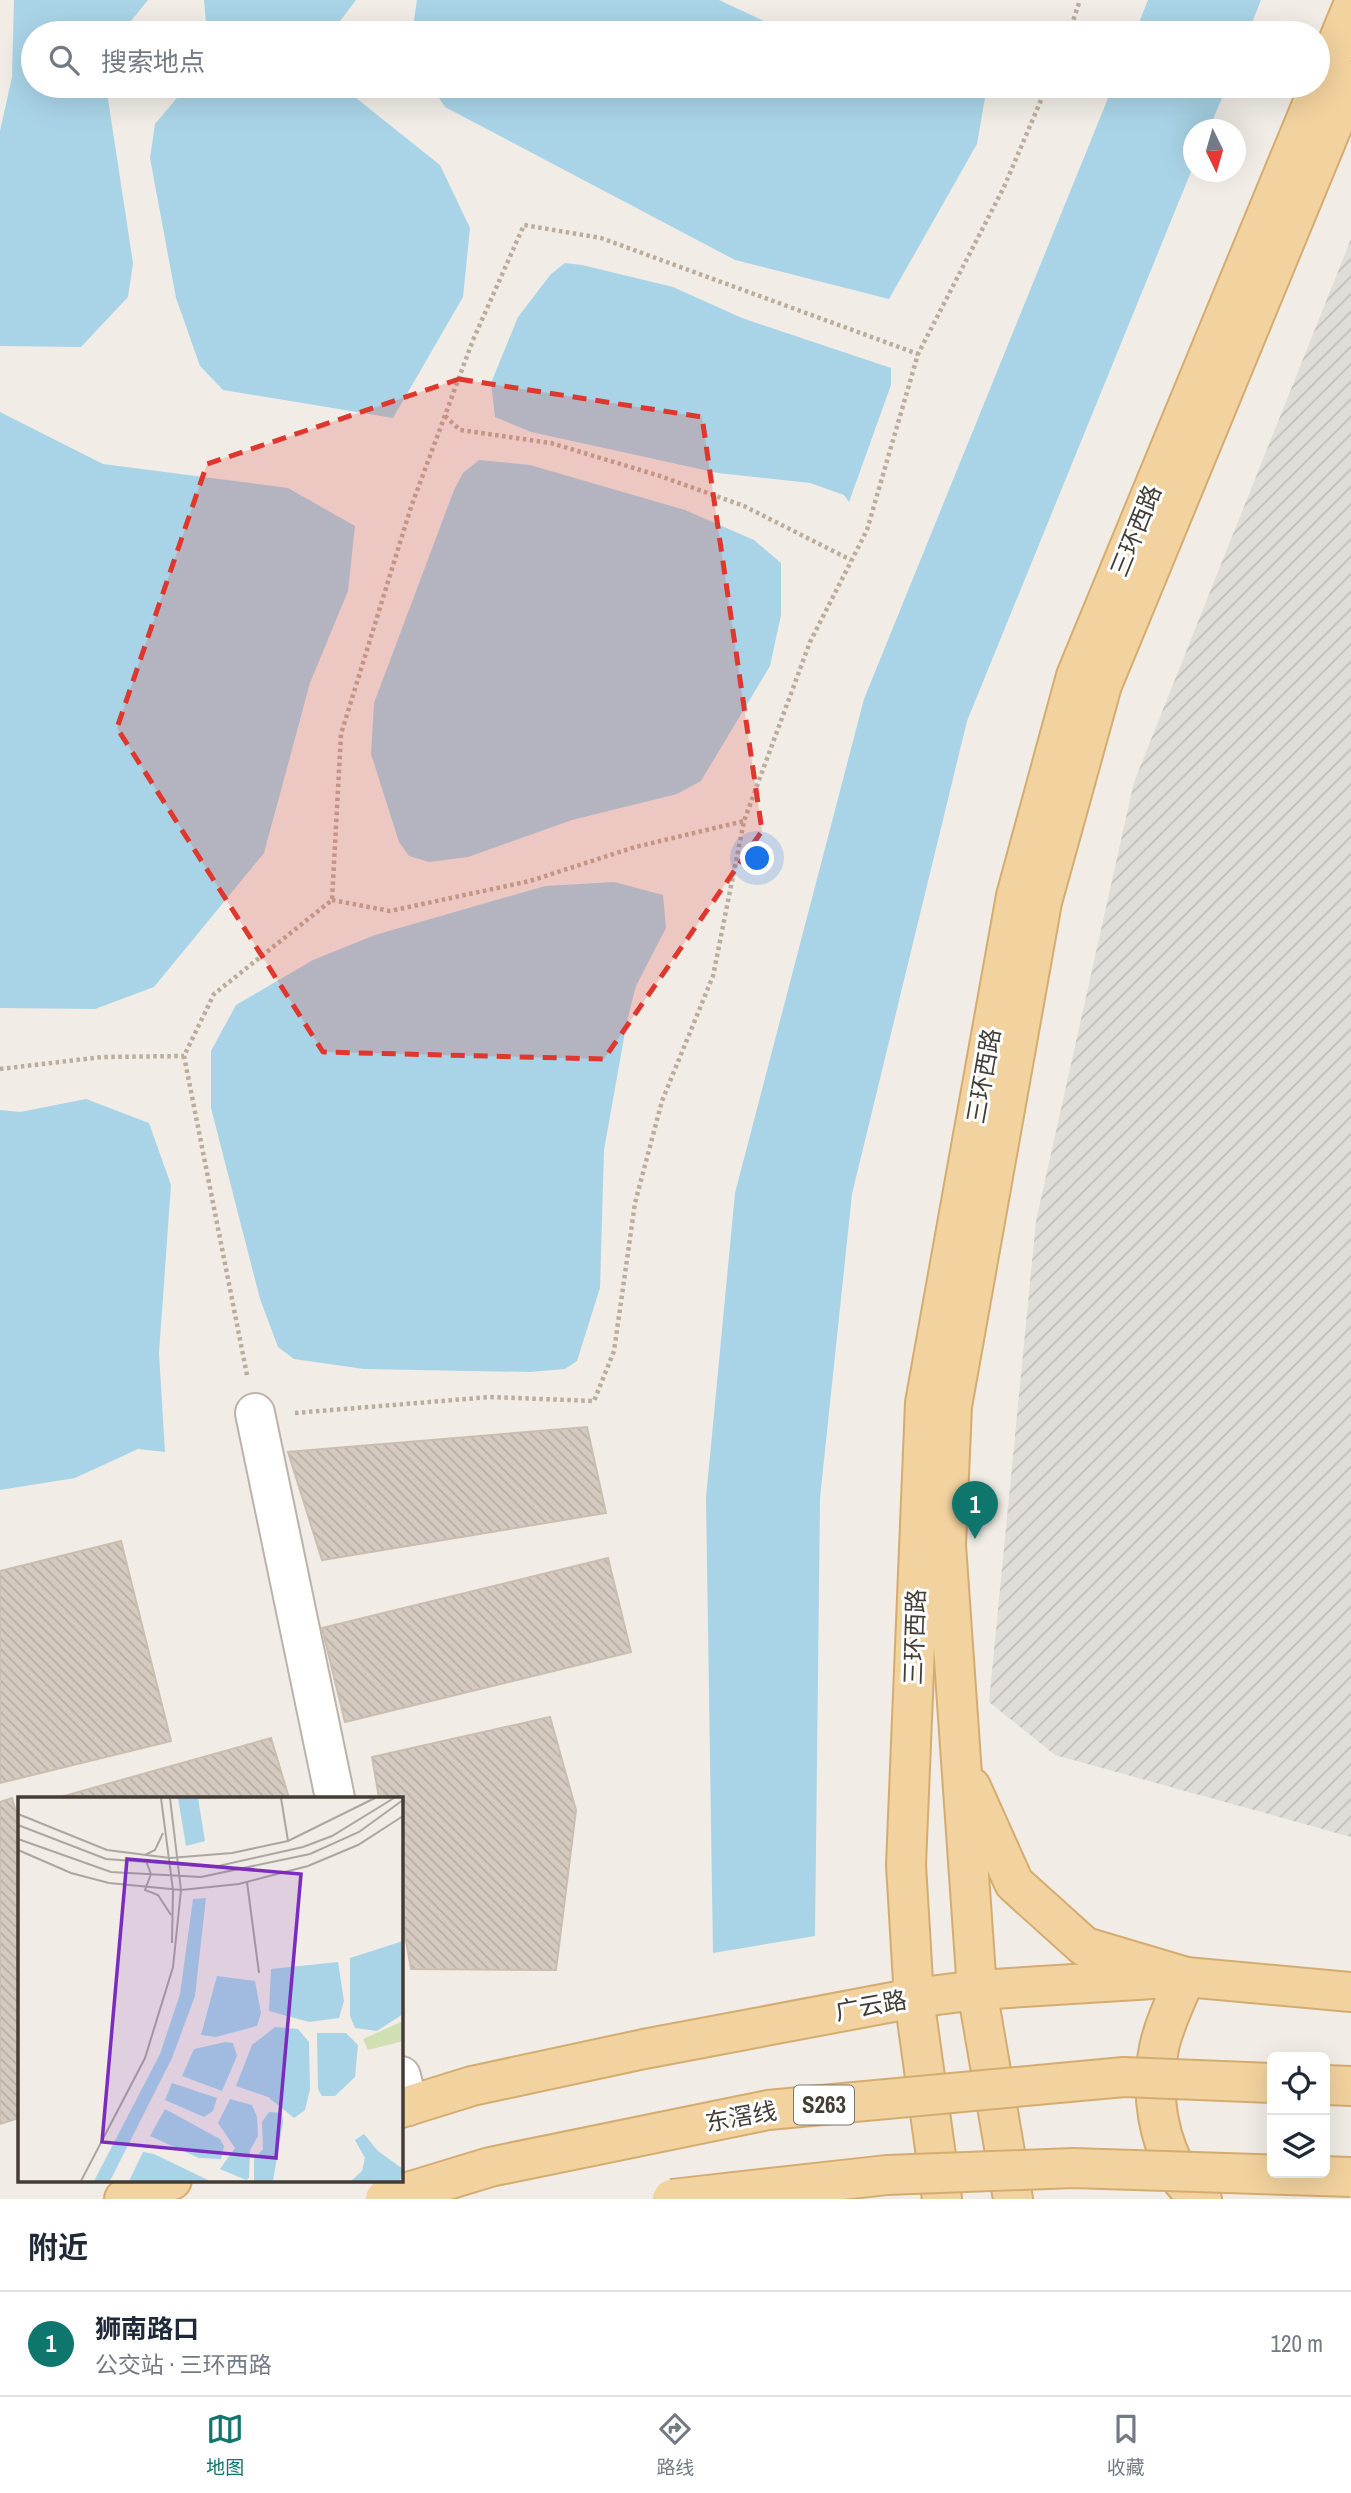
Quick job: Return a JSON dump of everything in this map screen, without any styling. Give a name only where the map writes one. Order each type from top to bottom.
[{"type":"main road","name":"三环西路","points":[[1330,61],[1351,10]]},
{"type":"main road","name":"三环西路","points":[[1013,2199],[976,1990],[946,1545],[952,1406],[1042,902],[1102,685],[1351,81]]},
{"type":"main road","name":"三环西路","points":[[942,2199],[914,1998],[906,1865],[925,1403],[1016,895],[1076,676],[1315,98]]},
{"type":"main road","points":[[961,1764],[1014,1882],[1085,1947],[1186,1977],[1168,2018],[1159,2049],[1155,2101],[1161,2137],[1183,2182],[1202,2199]]},
{"type":"main road","name":"广云路","points":[[403,2097],[472,2086],[631,2052],[914,1998],[976,1990],[1186,1977],[1351,1992]]},
{"type":"main road","name":"东滘线","points":[[385,2199],[490,2167],[768,2110],[1124,2077],[1267,2083]]},
{"type":"main road","points":[[1330,2085],[1351,2086]]},
{"type":"main road","points":[[672,2199],[887,2175],[1073,2168],[1351,2177]]},
{"type":"main road","points":[[124,2199],[167,2182]]},
{"type":"main road","points":[[384,2182],[396,2199]]},
{"type":"lane","points":[[255,1413],[335,1797]]},
{"type":"path","points":[[1073,21],[1080,0]]},
{"type":"path","points":[[918,354],[601,238],[524,225],[473,340],[411,508],[341,734],[332,900],[214,994],[184,1056],[255,1413],[314,1413],[490,1397],[594,1401],[614,1351],[635,1203],[662,1101],[713,976],[744,821],[810,642],[867,530],[918,354],[1004,187],[1042,98]]},
{"type":"path","points":[[445,416],[460,430],[551,443],[660,476],[744,506],[851,560]]},
{"type":"path","points":[[332,900],[390,911],[530,881],[635,847],[744,821]]},
{"type":"path","points":[[0,1069],[102,1057],[184,1056]]},
{"type":"highlighted area","points":[[459,379],[702,417],[762,831],[604,1059],[323,1052],[117,728],[207,464]]},
{"type":"shaded area","points":[[1351,239],[1351,1837],[1055,1755],[989,1702],[1036,1221],[1134,782]]},
{"type":"water","points":[[14,0],[148,0],[131,21],[21,21],[21,98],[108,98],[133,263],[128,297],[81,347],[0,346],[0,131],[12,77]]},
{"type":"water","points":[[204,0],[356,0],[340,21],[206,21]]},
{"type":"water","points":[[417,0],[719,0],[764,21],[414,21]]},
{"type":"water","points":[[1148,0],[1261,0],[1253,21],[1140,21]]},
{"type":"water","points":[[177,98],[356,98],[440,165],[470,228],[463,297],[393,418],[223,390],[200,366],[176,298],[150,158],[155,124]]},
{"type":"water","points":[[439,98],[985,98],[977,144],[889,299],[735,260],[445,107]]},
{"type":"water","points":[[1108,98],[1222,98],[1213,119],[1183,119],[1183,182],[1187,182],[967,721],[852,1194],[820,1498],[815,1936],[713,1953],[706,1498],[735,1193],[864,699]]},
{"type":"water","points":[[565,263],[673,287],[742,318],[891,368],[891,385],[849,502],[844,495],[810,483],[718,473],[531,432],[495,417],[491,383],[518,317],[551,274]]},
{"type":"water","points":[[0,412],[103,464],[288,488],[355,526],[348,591],[310,683],[264,853],[154,987],[95,1009],[0,1008]]},
{"type":"water","points":[[479,460],[530,465],[685,510],[754,540],[781,563],[781,615],[770,666],[701,781],[677,794],[572,820],[468,857],[429,862],[409,856],[399,842],[371,754],[374,703],[454,490],[463,473]]},
{"type":"water","points":[[614,882],[663,895],[666,928],[636,986],[627,1021],[604,1150],[600,1288],[577,1361],[565,1369],[530,1372],[364,1369],[294,1359],[278,1347],[260,1299],[211,1108],[211,1051],[236,1005],[313,960],[375,935],[545,886]]},
{"type":"water","points":[[86,1099],[149,1123],[171,1185],[159,1353],[165,1452],[138,1449],[75,1478],[0,1490],[0,1110],[20,1112]]},
{"type":"building","points":[[587,1427],[606,1513],[322,1560],[288,1452]]},
{"type":"building","points":[[121,1541],[171,1741],[0,1783],[0,1571]]},
{"type":"building","points":[[608,1558],[631,1652],[345,1722],[322,1628]]},
{"type":"building","points":[[550,1717],[576,1810],[556,1970],[411,1969],[402,1919],[402,1797],[379,1797],[372,1757]]},
{"type":"building","points":[[271,1738],[289,1797],[61,1797]]},
{"type":"building","points":[[12,1798],[18,1819],[18,2118],[0,2124],[0,1802]]},
{"type":"place","name":"狮南路口","points":[[975,1539]]}]
